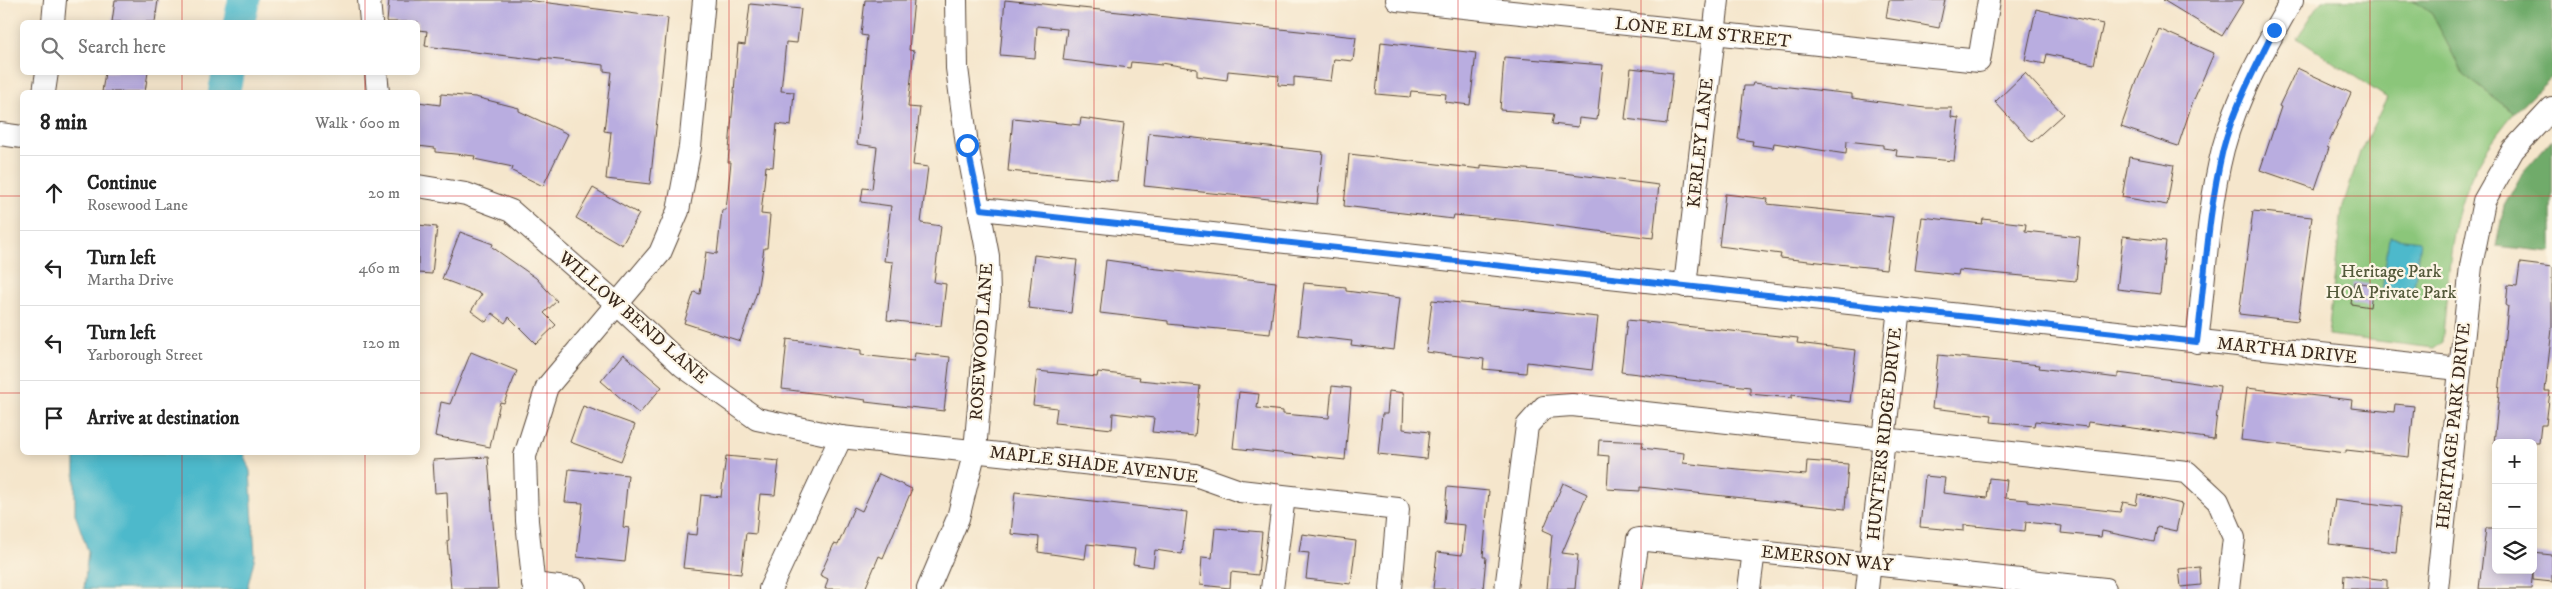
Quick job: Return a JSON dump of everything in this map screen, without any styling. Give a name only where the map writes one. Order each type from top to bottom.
[{"type":"street","points":[[53,20],[55,0]]},
{"type":"street","points":[[369,0],[372,20]]},
{"type":"street","points":[[575,589],[534,587],[527,521],[524,456],[547,387],[660,253],[678,211],[690,147],[704,0]]},
{"type":"street","name":"ROSEWOOD LANE","points":[[928,589],[958,518],[975,450],[989,296],[988,256],[981,209],[967,145],[957,68],[956,0]]},
{"type":"street","name":"LONE ELM STREET","points":[[1397,0],[1462,4],[1713,34],[1979,61],[1990,0]]},
{"type":"street","name":"KERLEY LANE","points":[[1685,286],[1718,0]]},
{"type":"street","points":[[2197,342],[2211,207],[2224,148],[2242,94],[2292,0]]},
{"type":"street","points":[[44,90],[47,75]]},
{"type":"street","points":[[376,75],[378,90]]},
{"type":"street","name":"HERITAGE PARK DRIVE","points":[[2437,589],[2471,266],[2484,201],[2513,150],[2552,108]]},
{"type":"street","points":[[0,134],[20,137]]},
{"type":"street","name":"WILLOW BEND LANE","points":[[420,186],[466,194],[511,211],[616,303],[683,366],[757,419],[841,437],[975,450]]},
{"type":"street","name":"MARTHA DRIVE","points":[[981,209],[2459,369]]},
{"type":"street","name":"HUNTERS RIDGE DRIVE","points":[[1867,589],[1899,308]]},
{"type":"street","points":[[1506,589],[1527,426],[1544,407],[1572,405],[2187,472],[2218,501],[2234,538],[2228,589]]},
{"type":"street","points":[[770,589],[841,437]]},
{"type":"street","name":"MAPLE SHADE AVENUE","points":[[975,450],[1195,474],[1240,491],[1398,509],[1391,589]]},
{"type":"street","points":[[1272,589],[1284,497]]},
{"type":"street","name":"EMERSON WAY","points":[[1631,589],[1638,539],[1871,562],[1986,583],[2105,589]]},
{"type":"street","points":[[1749,589],[1754,551]]},
{"type":"green space","name":"Heritage Park HOA Private Park","points":[[2322,0],[2413,0],[2432,14],[2463,74],[2514,113],[2484,153],[2467,186],[2458,215],[2451,251],[2442,342],[2434,348],[2328,335],[2342,209],[2360,152],[2387,98],[2297,38]]},
{"type":"green space","points":[[2413,0],[2552,0],[2552,77],[2514,113],[2463,74],[2432,14]]},
{"type":"green space","points":[[2552,139],[2552,252],[2496,246],[2504,206],[2523,172]]},
{"type":"water","points":[[2389,237],[2420,241],[2413,296],[2382,292]]},
{"type":"water","points":[[75,455],[244,455],[250,471],[255,556],[247,589],[84,589],[88,551],[75,514]]},
{"type":"building","points":[[115,0],[158,0],[155,20],[112,20]]},
{"type":"building","points":[[389,0],[526,0],[668,18],[650,184],[606,179],[611,132],[604,131],[611,72],[604,71],[604,65],[541,58],[541,60],[425,46],[427,31],[420,30],[420,20],[387,20]]},
{"type":"building","points":[[865,0],[914,0],[909,50],[914,51],[908,107],[920,108],[913,165],[928,167],[921,223],[941,226],[934,282],[946,284],[941,326],[887,320],[893,262],[884,261],[891,206],[861,202],[863,188],[872,189],[877,147],[857,144],[867,36],[861,35]]},
{"type":"building","points":[[1005,0],[1356,37],[1353,61],[1334,59],[1331,81],[1294,77],[1294,86],[1278,85],[1279,76],[1228,71],[1227,80],[1197,76],[1197,69],[1162,63],[1162,65],[1131,62],[1130,68],[1063,60],[1067,29],[1037,26],[1035,58],[1000,55]]},
{"type":"building","points":[[1889,0],[1945,0],[1939,28],[1886,18]]},
{"type":"building","points":[[2163,0],[2244,0],[2222,36]]},
{"type":"building","points":[[750,4],[801,9],[797,43],[786,42],[781,91],[794,92],[791,126],[777,124],[773,167],[766,166],[761,214],[770,215],[767,248],[764,248],[757,292],[740,341],[684,323],[694,292],[700,294],[706,252],[717,254],[722,210],[726,210],[731,162],[728,162],[738,44],[745,45]]},
{"type":"building","points":[[2036,9],[2103,24],[2094,64],[2047,54],[2045,64],[2025,60]]},
{"type":"building","points":[[2159,29],[2214,53],[2192,104],[2178,146],[2121,127],[2137,81]]},
{"type":"building","points":[[1381,42],[1476,53],[1470,105],[1445,102],[1446,94],[1411,91],[1410,97],[1376,94]]},
{"type":"building","points":[[1504,57],[1603,65],[1597,120],[1579,118],[1578,127],[1552,124],[1554,114],[1500,110]]},
{"type":"building","points":[[1631,68],[1673,73],[1667,124],[1625,119]]},
{"type":"building","points":[[2297,68],[2351,93],[2327,147],[2329,148],[2315,189],[2260,170],[2281,107],[2279,106]]},
{"type":"building","points":[[2025,73],[2063,114],[2032,142],[1995,102]]},
{"type":"building","points":[[105,75],[148,75],[145,90],[102,90]]},
{"type":"building","points":[[1753,83],[1852,94],[1852,98],[1925,108],[1952,108],[1951,117],[1959,118],[1954,161],[1896,156],[1897,150],[1883,148],[1883,145],[1847,141],[1846,154],[1774,143],[1773,148],[1752,145],[1753,141],[1738,139],[1744,86],[1752,86]]},
{"type":"building","points":[[441,94],[475,97],[519,108],[519,111],[568,134],[543,186],[512,171],[513,167],[474,159],[475,156],[435,152],[435,148],[420,146],[420,102],[440,105]]},
{"type":"building","points":[[1013,118],[1080,125],[1081,118],[1124,124],[1117,181],[1008,171]]},
{"type":"building","points":[[1149,133],[1323,152],[1317,204],[1144,186]]},
{"type":"building","points":[[1349,154],[1481,169],[1481,165],[1547,171],[1659,185],[1653,238],[1518,221],[1454,215],[1453,219],[1344,206]]},
{"type":"building","points":[[2129,157],[2174,165],[2167,205],[2122,197]]},
{"type":"building","points":[[593,188],[639,214],[622,245],[576,218]]},
{"type":"building","points":[[1725,194],[1768,199],[1767,204],[1893,217],[1886,269],[1780,258],[1781,254],[1719,246]]},
{"type":"building","points":[[2253,211],[2312,217],[2298,321],[2239,314]]},
{"type":"building","points":[[1922,217],[1982,224],[1983,219],[2026,224],[2025,231],[2080,237],[2076,281],[1959,270],[1958,275],[1915,270]]},
{"type":"building","points":[[420,225],[437,227],[432,274],[420,273]]},
{"type":"building","points":[[460,232],[493,244],[492,247],[536,278],[557,301],[544,313],[556,325],[536,344],[509,317],[505,323],[492,313],[486,322],[471,311],[482,294],[442,279]]},
{"type":"building","points":[[2123,236],[2166,241],[2160,294],[2117,289]]},
{"type":"building","points":[[1034,255],[1077,260],[1071,313],[1028,308]]},
{"type":"building","points":[[1106,260],[1149,266],[1149,268],[1276,282],[1270,334],[1168,324],[1168,321],[1100,313]]},
{"type":"building","points":[[2520,263],[2552,267],[2552,329],[2545,391],[2550,391],[2546,425],[2541,425],[2539,443],[2537,443],[2537,439],[2494,439],[2508,306],[2506,306],[2508,285],[2517,286]]},
{"type":"building","points":[[2354,282],[2373,285],[2370,307],[2351,304]]},
{"type":"building","points":[[1304,283],[1346,287],[1346,291],[1400,298],[1394,350],[1351,345],[1352,341],[1298,335]]},
{"type":"building","points":[[1432,300],[1598,317],[1592,370],[1527,362],[1526,373],[1483,369],[1484,359],[1426,352]]},
{"type":"building","points":[[1627,320],[1798,338],[1797,343],[1856,350],[1850,402],[1792,395],[1792,398],[1750,394],[1750,387],[1621,372]]},
{"type":"building","points":[[787,339],[861,350],[861,355],[914,361],[915,353],[950,357],[944,411],[865,402],[866,400],[782,389]]},
{"type":"building","points":[[471,352],[517,371],[504,403],[500,402],[490,447],[435,436],[441,402],[450,404]]},
{"type":"building","points":[[623,354],[662,387],[639,414],[601,381]]},
{"type":"building","points":[[1938,355],[2040,365],[2039,368],[2118,378],[2118,373],[2220,386],[2214,439],[2088,422],[2087,427],[2035,421],[2034,426],[1991,422],[1992,415],[1932,408]]},
{"type":"building","points":[[1037,371],[1097,377],[1098,372],[1140,377],[1139,380],[1200,386],[1195,436],[1152,432],[1154,418],[1113,413],[1112,429],[1055,423],[1057,408],[1033,405]]},
{"type":"building","points":[[1332,386],[1351,388],[1345,460],[1233,448],[1239,392],[1259,394],[1257,408],[1283,411],[1283,414],[1329,418]]},
{"type":"building","points":[[2247,388],[2352,400],[2351,408],[2394,412],[2395,404],[2414,406],[2409,457],[2346,450],[2346,453],[2241,440]]},
{"type":"building","points":[[1389,391],[1404,393],[1403,429],[1429,432],[1426,459],[1378,454],[1382,414],[1387,414]]},
{"type":"building","points":[[583,406],[635,425],[621,461],[570,442]]},
{"type":"building","points":[[1599,440],[1643,442],[1642,448],[1684,453],[1683,463],[1727,468],[1806,475],[1807,461],[1848,464],[1845,509],[1640,487],[1640,491],[1607,489],[1609,456],[1598,455]]},
{"type":"building","points":[[726,456],[779,461],[775,495],[760,494],[756,534],[746,533],[741,574],[683,568],[687,534],[697,535],[701,495],[721,497]]},
{"type":"building","points":[[488,457],[498,589],[451,589],[447,541],[449,540],[447,492],[435,493],[433,460]]},
{"type":"building","points":[[569,469],[628,475],[623,527],[629,528],[625,562],[577,557],[583,503],[565,502]]},
{"type":"building","points":[[879,474],[912,489],[883,558],[879,556],[865,589],[825,589],[828,579],[820,575],[834,544],[838,545],[854,507],[862,511]]},
{"type":"building","points":[[1925,476],[1945,478],[1943,493],[1987,498],[1989,478],[2007,480],[2005,498],[2028,500],[2028,502],[2120,512],[2123,502],[2136,505],[2138,494],[2182,504],[2176,531],[2157,527],[2154,542],[2102,531],[2101,537],[2061,533],[2062,526],[2026,522],[2025,531],[1964,525],[1964,531],[1920,527]]},
{"type":"building","points":[[1563,483],[1587,494],[1562,553],[1578,555],[1575,589],[1547,589],[1552,534],[1543,530]]},
{"type":"building","points":[[1447,487],[1489,491],[1483,557],[1486,557],[1483,589],[1433,589],[1437,552],[1462,555],[1465,525],[1444,523]]},
{"type":"building","points":[[1015,492],[1187,512],[1182,554],[1155,550],[1153,567],[1133,564],[1135,549],[1087,544],[1085,559],[1038,552],[1039,537],[1011,534]]},
{"type":"building","points":[[2335,499],[2401,507],[2396,552],[2329,544]]},
{"type":"building","points":[[1215,528],[1262,532],[1258,575],[1231,572],[1230,588],[1200,585],[1202,557],[1212,558]]},
{"type":"building","points":[[2486,528],[2492,528],[2492,574],[2533,574],[2531,589],[2479,589]]},
{"type":"building","points":[[1302,534],[1356,541],[1351,584],[1306,579],[1309,553],[1299,552]]},
{"type":"building","points":[[2537,553],[2552,555],[2552,582],[2533,580],[2533,574],[2537,574]]},
{"type":"building","points":[[2200,567],[2201,585],[2181,587],[2179,569]]},
{"type":"building","points":[[2344,575],[2387,580],[2387,589],[2343,589]]},
{"type":"waterway","points":[[239,20],[244,0]]},
{"type":"waterway","points":[[224,90],[227,75]]},
{"type":"route","points":[[967,145],[981,209],[2197,342],[2211,207],[2224,148],[2242,94],[2274,30]]}]
